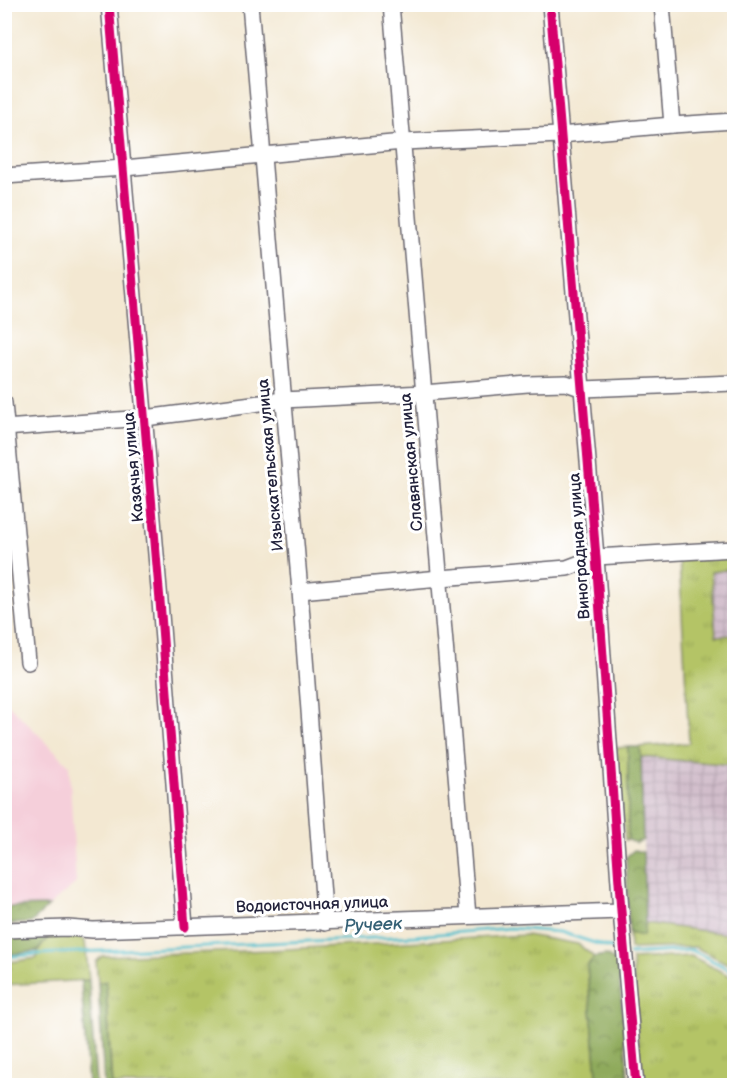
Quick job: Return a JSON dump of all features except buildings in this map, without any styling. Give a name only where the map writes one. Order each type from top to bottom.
[{"type":"street","name":"Казачья улица","points":[[109,4],[145,418],[185,927]]},
{"type":"street","name":"Изыскательская улица","points":[[250,4],[300,591],[325,922]]},
{"type":"street","name":"Славянская улица","points":[[391,4],[468,916]]},
{"type":"street","name":"Виноградная улица","points":[[550,4],[583,389],[636,1086]]},
{"type":"street","points":[[662,4],[672,124]]},
{"type":"street","points":[[4,176],[124,168],[403,142],[560,135],[672,124],[735,121]]},
{"type":"street","points":[[6,428],[145,418],[283,400],[424,393],[528,384],[566,383],[583,389],[735,383]]},
{"type":"street","points":[[4,403],[28,662]]},
{"type":"street","points":[[300,591],[567,568],[596,557],[735,549]]},
{"type":"street","name":"Водоисточная улица","points":[[4,930],[68,928],[93,930],[621,910]]},
{"type":"shaded area","points":[[734,569],[734,635],[716,636],[711,571]]},
{"type":"shaded area","points":[[4,700],[69,765],[76,883],[49,906],[5,907]]},
{"type":"shaded area","points":[[641,757],[734,765],[734,935],[645,923]]},
{"type":"green space","points":[[734,555],[734,569],[711,572],[716,636],[734,635],[734,765],[641,757],[640,747],[689,743],[679,559]]},
{"type":"green space","points":[[628,747],[628,840],[625,840],[616,748]]},
{"type":"green space","points":[[628,747],[640,747],[641,757],[643,840],[636,843],[628,840]]},
{"type":"green space","points":[[634,850],[643,852],[645,923],[643,936],[629,933],[626,857]]},
{"type":"green space","points":[[49,906],[31,923],[5,924],[4,907]]},
{"type":"green space","points":[[645,923],[734,935],[734,967],[695,947],[630,949],[629,933],[643,936]]},
{"type":"green space","points":[[51,933],[75,933],[85,941],[89,980],[5,985],[4,963],[37,958],[38,951]]},
{"type":"green space","points":[[51,933],[38,951],[5,955],[4,934]]},
{"type":"green space","points":[[526,935],[578,944],[594,957],[587,967],[598,1085],[112,1085],[106,982],[98,983],[96,962],[102,956],[270,950]]},
{"type":"green space","points":[[606,955],[618,963],[629,1085],[598,1085],[587,966],[594,957]]},
{"type":"green space","points":[[691,956],[734,978],[734,1085],[641,1085],[632,959]]},
{"type":"green space","points":[[89,980],[96,1085],[88,1085],[81,981]]},
{"type":"green space","points":[[106,981],[112,1085],[104,1085],[98,983]]},
{"type":"waterway","name":"Ручеек","points":[[4,957],[414,936],[510,928],[560,932],[620,951]]},
{"type":"waterway","name":"Ручеек","points":[[629,954],[692,950],[734,972]]},
{"type":"cycle path","points":[[109,4],[160,601],[185,927]]},
{"type":"cycle path","points":[[550,4],[596,557],[636,1086]]}]
